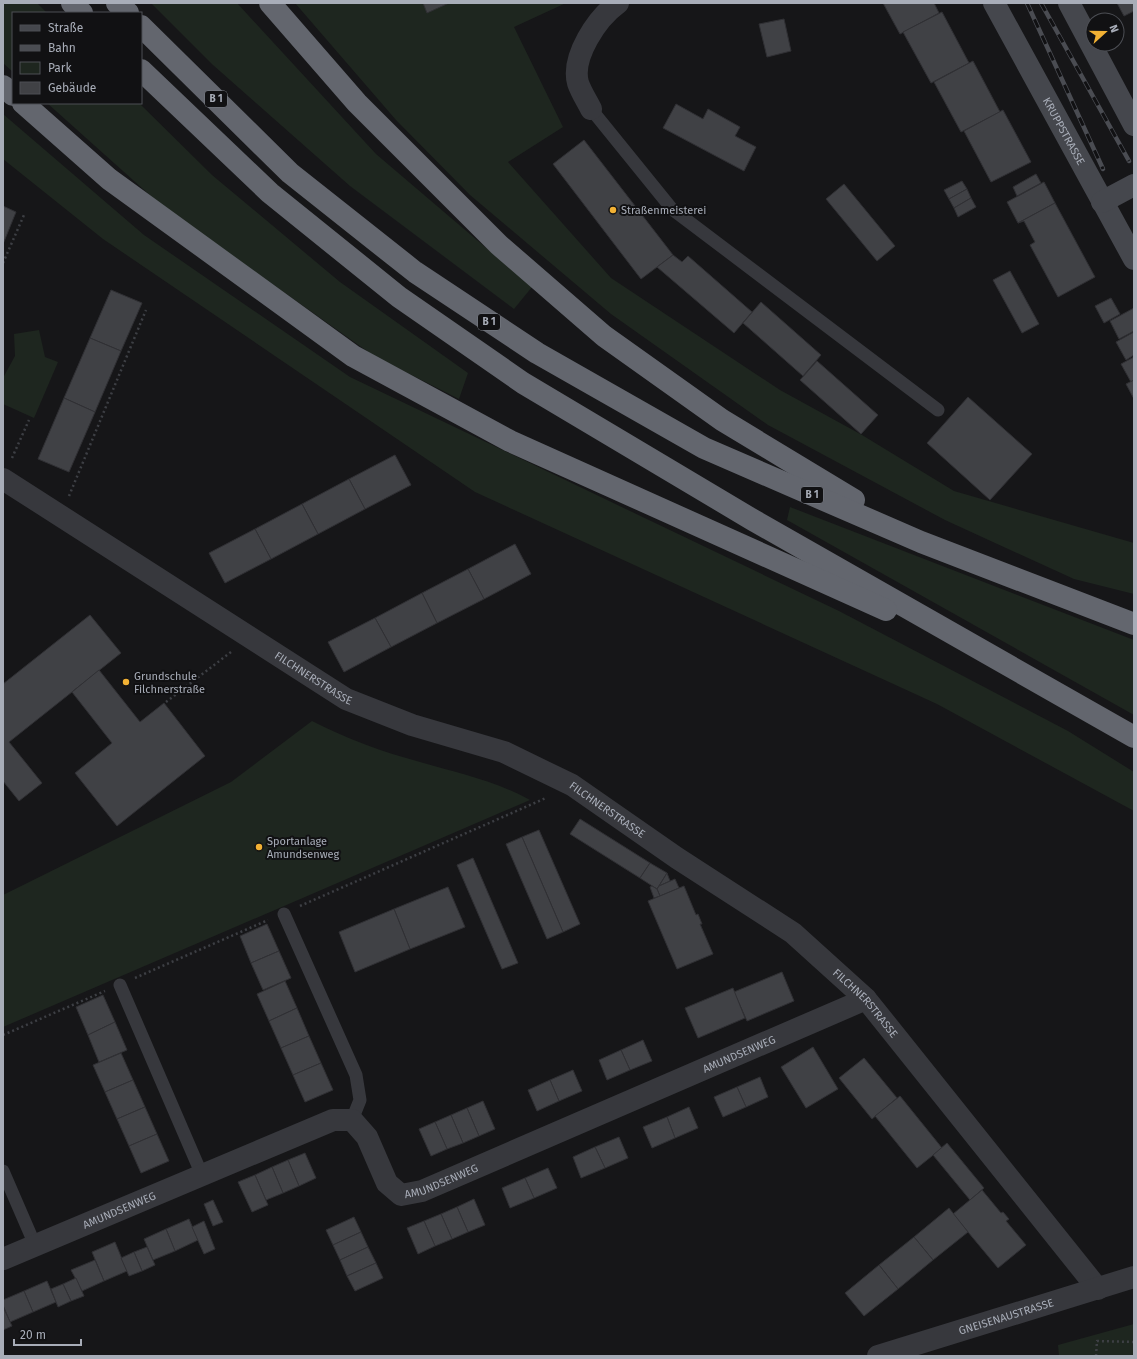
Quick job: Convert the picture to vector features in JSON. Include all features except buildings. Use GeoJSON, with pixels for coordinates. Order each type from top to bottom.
{"type":"FeatureCollection","features":[{"type":"Feature","properties":{"kind":"highway"},"geometry":{"type":"LineString","coordinates":[[72,3],[81,12]]}},
{"type":"Feature","properties":{"kind":"highway"},"geometry":{"type":"LineString","coordinates":[[117,3],[127,12]]}},
{"type":"Feature","properties":{"kind":"highway"},"geometry":{"type":"LineString","coordinates":[[270,3],[357,103],[499,245],[604,336],[722,420],[921,542]]}},
{"type":"Feature","properties":{"kind":"highway","name":"B 1"},"geometry":{"type":"LineString","coordinates":[[142,27],[290,173],[421,277],[537,353],[704,448],[921,542],[1134,624]]}},
{"type":"Feature","properties":{"kind":"highway"},"geometry":{"type":"LineString","coordinates":[[142,71],[270,193],[399,297],[516,379],[753,520],[1134,737]]}},
{"type":"Feature","properties":{"kind":"highway"},"geometry":{"type":"LineString","coordinates":[[3,86],[12,94]]}},
{"type":"Feature","properties":{"kind":"highway"},"geometry":{"type":"LineString","coordinates":[[24,104],[110,179],[353,356],[510,441],[1006,664]]}},
{"type":"Feature","properties":{"kind":"street"},"geometry":{"type":"LineString","coordinates":[[591,109],[578,83],[577,63],[583,47],[595,28],[618,3]]}},
{"type":"Feature","properties":{"kind":"street","name":"KRUPPSTRASSE"},"geometry":{"type":"LineString","coordinates":[[994,3],[1134,259]]}},
{"type":"Feature","properties":{"kind":"street"},"geometry":{"type":"LineString","coordinates":[[1069,3],[1134,125]]}},
{"type":"Feature","properties":{"kind":"street"},"geometry":{"type":"LineString","coordinates":[[1102,202],[1134,185]]}},
{"type":"Feature","properties":{"kind":"street","name":"FILCHNERSTRASSE"},"geometry":{"type":"LineString","coordinates":[[3,479],[346,700],[412,725],[504,752],[572,785],[677,858],[793,933],[866,998],[1098,1289]]}},
{"type":"Feature","properties":{"kind":"street","name":"AMUNDSENWEG"},"geometry":{"type":"LineString","coordinates":[[3,1259],[333,1120],[352,1120],[367,1137],[387,1183],[402,1195],[422,1191],[866,998]]}},
{"type":"Feature","properties":{"kind":"street","name":"GNEISENAUSTRASSE"},"geometry":{"type":"LineString","coordinates":[[878,1356],[1134,1277]]}},
{"type":"Feature","properties":{"kind":"lane"},"geometry":{"type":"LineString","coordinates":[[591,109],[672,209],[938,410]]}},
{"type":"Feature","properties":{"kind":"lane"},"geometry":{"type":"LineString","coordinates":[[284,914],[356,1075],[360,1100],[352,1120]]}},
{"type":"Feature","properties":{"kind":"lane"},"geometry":{"type":"LineString","coordinates":[[120,985],[202,1175]]}},
{"type":"Feature","properties":{"kind":"lane"},"geometry":{"type":"LineString","coordinates":[[3,1171],[35,1245]]}},
{"type":"Feature","properties":{"kind":"path"},"geometry":{"type":"LineString","coordinates":[[3,263],[24,215]]}},
{"type":"Feature","properties":{"kind":"path"},"geometry":{"type":"LineString","coordinates":[[61,516],[146,310]]}},
{"type":"Feature","properties":{"kind":"path"},"geometry":{"type":"LineString","coordinates":[[12,459],[29,420]]}},
{"type":"Feature","properties":{"kind":"path"},"geometry":{"type":"LineString","coordinates":[[166,702],[249,638]]}},
{"type":"Feature","properties":{"kind":"path"},"geometry":{"type":"LineString","coordinates":[[1096,1356],[1097,1341],[1134,1342]]}},
{"type":"Feature","properties":{"kind":"green space"},"geometry":{"type":"Polygon","coordinates":[[[3,3],[37,3],[46,12],[12,12],[12,71],[3,63],[3,3]]]}},
{"type":"Feature","properties":{"kind":"green space"},"geometry":{"type":"Polygon","coordinates":[[[151,3],[237,3],[376,154],[532,287],[514,309],[350,186],[213,65],[151,3]]]}},
{"type":"Feature","properties":{"kind":"green space"},"geometry":{"type":"Polygon","coordinates":[[[295,3],[566,3],[514,27],[563,127],[508,162],[611,278],[780,390],[862,435],[954,491],[1134,543],[1134,594],[1074,579],[945,520],[768,425],[611,314],[470,195],[396,120],[295,3]]]}},
{"type":"Feature","properties":{"kind":"green space"},"geometry":{"type":"Polygon","coordinates":[[[48,104],[140,104],[212,175],[340,282],[468,373],[459,399],[374,356],[162,206],[48,104]]]}},
{"type":"Feature","properties":{"kind":"green space"},"geometry":{"type":"Polygon","coordinates":[[[3,114],[144,235],[350,377],[839,611],[1068,731],[1134,772],[1134,811],[937,704],[475,492],[103,239],[3,159],[3,114]]]}},
{"type":"Feature","properties":{"kind":"green space"},"geometry":{"type":"Polygon","coordinates":[[[39,330],[45,357],[58,362],[34,418],[3,404],[3,378],[15,356],[14,334],[39,330]]]}},
{"type":"Feature","properties":{"kind":"green space"},"geometry":{"type":"Polygon","coordinates":[[[790,507],[1134,640],[1134,715],[787,520],[790,507]]]}},
{"type":"Feature","properties":{"kind":"green space","name":"Sportanlage Amundsenweg"},"geometry":{"type":"Polygon","coordinates":[[[312,721],[338,734],[365,744],[490,783],[517,793],[530,800],[3,1027],[3,895],[231,782],[312,721]]]}},
{"type":"Feature","properties":{"kind":"green space"},"geometry":{"type":"Polygon","coordinates":[[[1134,1324],[1134,1356],[1059,1356],[1058,1345],[1134,1324]]]}},
{"type":"Feature","properties":{"kind":"railway"},"geometry":{"type":"LineString","coordinates":[[1027,3],[1103,169]]}},
{"type":"Feature","properties":{"kind":"railway"},"geometry":{"type":"LineString","coordinates":[[1041,3],[1129,161]]}},
{"type":"Feature","properties":{"kind":"place","name":"Straßenmeisterei"},"geometry":{"type":"Point","coordinates":[613,210]}},
{"type":"Feature","properties":{"kind":"place","name":"Grundschule Filchnerstraße"},"geometry":{"type":"Point","coordinates":[126,682]}},
{"type":"Feature","properties":{"kind":"place","name":"Sportanlage Amundsenweg"},"geometry":{"type":"Point","coordinates":[259,847]}}]}
